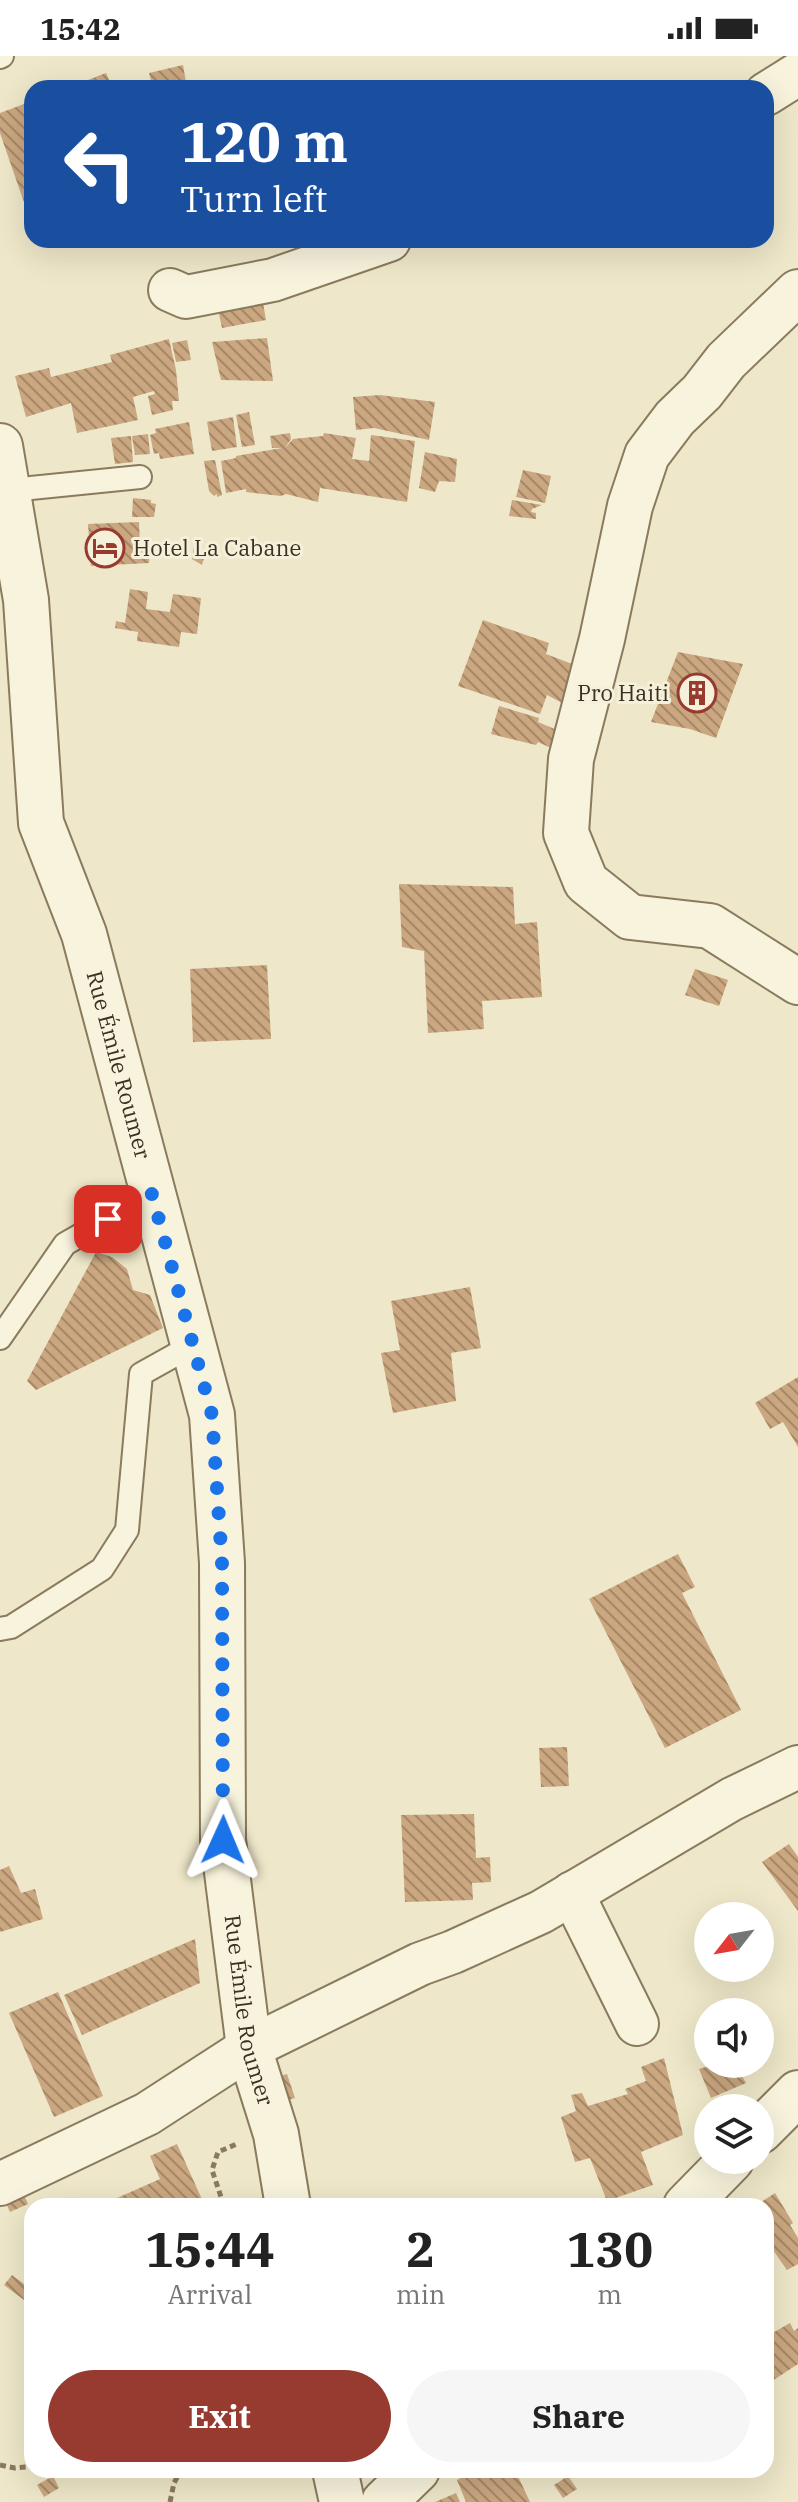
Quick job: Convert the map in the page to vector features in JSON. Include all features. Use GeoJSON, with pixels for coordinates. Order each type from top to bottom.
{"type":"FeatureCollection","features":[{"type":"Feature","properties":{"kind":"street"},"geometry":{"type":"LineString","coordinates":[[774,89],[798,74]]}},
{"type":"Feature","properties":{"kind":"street"},"geometry":{"type":"LineString","coordinates":[[170,290],[186,297],[273,280],[366,248]]}},
{"type":"Feature","properties":{"kind":"street"},"geometry":{"type":"LineString","coordinates":[[798,292],[726,361],[647,455],[630,506],[602,639],[571,759],[566,833],[586,882],[630,917],[710,926],[798,982]]}},
{"type":"Feature","properties":{"kind":"street","name":"Rue Émile Roumer"},"geometry":{"type":"LineString","coordinates":[[3,475],[26,600],[41,823],[84,934],[212,1415],[222,1563],[223,1840],[249,2048],[276,2134],[287,2198]]}},
{"type":"Feature","properties":{"kind":"street"},"geometry":{"type":"LineString","coordinates":[[0,2184],[147,2114],[249,2048],[420,1964],[541,1912],[732,1799],[798,1767]]}},
{"type":"Feature","properties":{"kind":"street"},"geometry":{"type":"LineString","coordinates":[[572,1893],[637,2024]]}},
{"type":"Feature","properties":{"kind":"street"},"geometry":{"type":"LineString","coordinates":[[774,2117],[798,2093]]}},
{"type":"Feature","properties":{"kind":"street"},"geometry":{"type":"LineString","coordinates":[[694,2198],[717,2174]]}},
{"type":"Feature","properties":{"kind":"street"},"geometry":{"type":"LineString","coordinates":[[337,2478],[342,2502]]}},
{"type":"Feature","properties":{"kind":"street"},"geometry":{"type":"LineString","coordinates":[[384,2502],[409,2478]]}},
{"type":"Feature","properties":{"kind":"lane"},"geometry":{"type":"LineString","coordinates":[[3,475],[102,482],[140,477]]}},
{"type":"Feature","properties":{"kind":"lane"},"geometry":{"type":"LineString","coordinates":[[0,1338],[65,1244],[152,1194]]}},
{"type":"Feature","properties":{"kind":"lane"},"geometry":{"type":"LineString","coordinates":[[0,1629],[11,1627],[102,1569],[127,1530],[141,1374],[193,1345]]}},
{"type":"Feature","properties":{"kind":"path"},"geometry":{"type":"LineString","coordinates":[[221,2198],[212,2170],[218,2152],[250,2137],[276,2134]]}},
{"type":"Feature","properties":{"kind":"path"},"geometry":{"type":"LineString","coordinates":[[0,2465],[24,2467]]}},
{"type":"Feature","properties":{"kind":"path"},"geometry":{"type":"LineString","coordinates":[[170,2502],[177,2478]]}},
{"type":"Feature","properties":{"kind":"building"},"geometry":{"type":"Polygon","coordinates":[[[183,65],[186,80],[151,80],[149,73],[183,65]]]}},
{"type":"Feature","properties":{"kind":"building"},"geometry":{"type":"Polygon","coordinates":[[[106,73],[109,80],[88,80],[106,73]]]}},
{"type":"Feature","properties":{"kind":"building"},"geometry":{"type":"Polygon","coordinates":[[[24,104],[24,202],[0,133],[0,113],[24,104]]]}},
{"type":"Feature","properties":{"kind":"building"},"geometry":{"type":"Polygon","coordinates":[[[262,297],[266,320],[222,328],[217,305],[262,297]]]}},
{"type":"Feature","properties":{"kind":"building"},"geometry":{"type":"Polygon","coordinates":[[[267,338],[273,381],[221,380],[212,342],[267,338]]]}},
{"type":"Feature","properties":{"kind":"building"},"geometry":{"type":"Polygon","coordinates":[[[169,339],[179,401],[172,401],[173,410],[152,415],[148,396],[155,394],[154,391],[133,397],[138,420],[77,433],[71,403],[26,417],[15,376],[49,368],[51,377],[112,362],[110,355],[169,339]]]}},
{"type":"Feature","properties":{"kind":"building"},"geometry":{"type":"Polygon","coordinates":[[[187,340],[191,360],[176,362],[172,343],[187,340]]]}},
{"type":"Feature","properties":{"kind":"building"},"geometry":{"type":"Polygon","coordinates":[[[380,395],[435,402],[429,440],[374,428],[356,430],[353,397],[380,395]]]}},
{"type":"Feature","properties":{"kind":"building"},"geometry":{"type":"Polygon","coordinates":[[[249,412],[255,445],[242,447],[236,415],[249,412]]]}},
{"type":"Feature","properties":{"kind":"building"},"geometry":{"type":"Polygon","coordinates":[[[233,417],[237,447],[212,451],[207,422],[233,417]]]}},
{"type":"Feature","properties":{"kind":"building"},"geometry":{"type":"Polygon","coordinates":[[[189,422],[194,454],[160,459],[159,453],[154,454],[150,435],[156,433],[155,429],[189,422]]]}},
{"type":"Feature","properties":{"kind":"building"},"geometry":{"type":"Polygon","coordinates":[[[290,433],[291,439],[285,448],[293,439],[323,436],[324,433],[356,438],[352,459],[369,461],[371,435],[415,441],[407,502],[320,488],[318,502],[286,494],[246,492],[246,489],[226,493],[221,461],[282,448],[272,448],[270,436],[290,433]]]}},
{"type":"Feature","properties":{"kind":"building"},"geometry":{"type":"Polygon","coordinates":[[[148,434],[150,454],[135,455],[132,436],[148,434]]]}},
{"type":"Feature","properties":{"kind":"building"},"geometry":{"type":"Polygon","coordinates":[[[131,436],[133,462],[115,464],[111,438],[131,436]]]}},
{"type":"Feature","properties":{"kind":"building"},"geometry":{"type":"Polygon","coordinates":[[[425,452],[457,459],[455,482],[439,481],[435,492],[419,488],[425,452]]]}},
{"type":"Feature","properties":{"kind":"building"},"geometry":{"type":"Polygon","coordinates":[[[215,460],[222,495],[217,497],[209,491],[204,461],[215,460]]]}},
{"type":"Feature","properties":{"kind":"building"},"geometry":{"type":"Polygon","coordinates":[[[523,470],[551,476],[545,503],[516,497],[523,470]]]}},
{"type":"Feature","properties":{"kind":"building"},"geometry":{"type":"Polygon","coordinates":[[[133,498],[151,500],[156,504],[154,517],[132,517],[133,498]]]}},
{"type":"Feature","properties":{"kind":"building"},"geometry":{"type":"Polygon","coordinates":[[[512,500],[542,505],[532,509],[536,519],[509,516],[512,500]]]}},
{"type":"Feature","properties":{"kind":"building"},"geometry":{"type":"Polygon","coordinates":[[[139,522],[140,546],[150,546],[149,563],[91,566],[88,524],[139,522]]]}},
{"type":"Feature","properties":{"kind":"building"},"geometry":{"type":"Polygon","coordinates":[[[194,547],[206,551],[202,565],[192,559],[194,547]]]}},
{"type":"Feature","properties":{"kind":"building"},"geometry":{"type":"Polygon","coordinates":[[[130,589],[148,592],[146,609],[170,612],[173,594],[201,598],[197,634],[181,632],[179,647],[137,641],[138,632],[115,628],[116,621],[125,623],[130,589]]]}},
{"type":"Feature","properties":{"kind":"building"},"geometry":{"type":"Polygon","coordinates":[[[483,620],[549,643],[546,654],[580,667],[566,705],[547,695],[540,714],[458,686],[483,620]]]}},
{"type":"Feature","properties":{"kind":"building","name":"Pro Haiti"},"geometry":{"type":"Polygon","coordinates":[[[678,652],[743,664],[716,738],[690,729],[651,722],[678,652]]]}},
{"type":"Feature","properties":{"kind":"building"},"geometry":{"type":"Polygon","coordinates":[[[499,706],[539,718],[538,722],[557,730],[551,748],[538,742],[536,745],[491,734],[499,706]]]}},
{"type":"Feature","properties":{"kind":"building"},"geometry":{"type":"Polygon","coordinates":[[[399,884],[513,887],[515,924],[537,922],[542,997],[482,1001],[484,1029],[428,1033],[424,951],[402,947],[399,884]]]}},
{"type":"Feature","properties":{"kind":"building"},"geometry":{"type":"Polygon","coordinates":[[[267,965],[271,1039],[193,1042],[190,969],[267,965]]]}},
{"type":"Feature","properties":{"kind":"building"},"geometry":{"type":"Polygon","coordinates":[[[695,969],[728,980],[719,1006],[685,995],[695,969]]]}},
{"type":"Feature","properties":{"kind":"building"},"geometry":{"type":"Polygon","coordinates":[[[96,1252],[112,1257],[127,1269],[133,1290],[150,1295],[163,1328],[36,1390],[27,1381],[96,1252]]]}},
{"type":"Feature","properties":{"kind":"building"},"geometry":{"type":"Polygon","coordinates":[[[470,1287],[481,1348],[451,1353],[456,1401],[393,1413],[381,1353],[400,1350],[391,1301],[470,1287]]]}},
{"type":"Feature","properties":{"kind":"building"},"geometry":{"type":"Polygon","coordinates":[[[798,1377],[798,1447],[783,1422],[770,1429],[755,1403],[798,1377]]]}},
{"type":"Feature","properties":{"kind":"building"},"geometry":{"type":"Polygon","coordinates":[[[678,1554],[695,1587],[682,1593],[741,1710],[665,1748],[589,1599],[678,1554]]]}},
{"type":"Feature","properties":{"kind":"building"},"geometry":{"type":"Polygon","coordinates":[[[567,1747],[569,1786],[541,1787],[539,1748],[567,1747]]]}},
{"type":"Feature","properties":{"kind":"building"},"geometry":{"type":"Polygon","coordinates":[[[474,1814],[476,1858],[490,1857],[491,1882],[472,1883],[473,1900],[405,1902],[401,1815],[474,1814]]]}},
{"type":"Feature","properties":{"kind":"building"},"geometry":{"type":"Polygon","coordinates":[[[789,1844],[798,1857],[798,1911],[762,1862],[789,1844]]]}},
{"type":"Feature","properties":{"kind":"building"},"geometry":{"type":"Polygon","coordinates":[[[9,1866],[21,1893],[35,1889],[43,1919],[0,1932],[0,1870],[9,1866]]]}},
{"type":"Feature","properties":{"kind":"building"},"geometry":{"type":"Polygon","coordinates":[[[195,1939],[200,1983],[82,2035],[64,1995],[195,1939]]]}},
{"type":"Feature","properties":{"kind":"building"},"geometry":{"type":"Polygon","coordinates":[[[58,1992],[103,2096],[54,2117],[9,2013],[58,1992]]]}},
{"type":"Feature","properties":{"kind":"building"},"geometry":{"type":"Polygon","coordinates":[[[664,2058],[683,2135],[641,2152],[653,2185],[616,2198],[606,2198],[590,2158],[575,2162],[561,2117],[576,2111],[571,2095],[582,2093],[588,2106],[628,2094],[625,2089],[646,2081],[641,2067],[664,2058]]]}},
{"type":"Feature","properties":{"kind":"building"},"geometry":{"type":"Polygon","coordinates":[[[287,2074],[295,2098],[277,2103],[270,2079],[287,2074]]]}},
{"type":"Feature","properties":{"kind":"building"},"geometry":{"type":"Polygon","coordinates":[[[703,2078],[743,2078],[746,2083],[720,2094],[709,2094],[703,2078]]]}},
{"type":"Feature","properties":{"kind":"building"},"geometry":{"type":"Polygon","coordinates":[[[177,2144],[201,2198],[117,2198],[160,2179],[150,2156],[177,2144]]]}},
{"type":"Feature","properties":{"kind":"building"},"geometry":{"type":"Polygon","coordinates":[[[21,2188],[25,2198],[24,2206],[10,2212],[3,2197],[21,2188]]]}},
{"type":"Feature","properties":{"kind":"building"},"geometry":{"type":"Polygon","coordinates":[[[775,2193],[798,2238],[798,2264],[787,2270],[774,2251],[774,2198],[767,2198],[775,2193]]]}},
{"type":"Feature","properties":{"kind":"building"},"geometry":{"type":"Polygon","coordinates":[[[12,2275],[24,2284],[24,2300],[4,2285],[12,2275]]]}},
{"type":"Feature","properties":{"kind":"building"},"geometry":{"type":"Polygon","coordinates":[[[790,2323],[794,2331],[798,2328],[798,2364],[774,2380],[774,2332],[790,2323]]]}},
{"type":"Feature","properties":{"kind":"building"},"geometry":{"type":"Polygon","coordinates":[[[54,2478],[59,2488],[44,2497],[37,2485],[54,2478]]]}},
{"type":"Feature","properties":{"kind":"building"},"geometry":{"type":"Polygon","coordinates":[[[519,2478],[530,2502],[466,2502],[457,2480],[519,2478]]]}},
{"type":"Feature","properties":{"kind":"building"},"geometry":{"type":"Polygon","coordinates":[[[569,2478],[577,2489],[563,2498],[554,2485],[569,2478]]]}},
{"type":"Feature","properties":{"kind":"building"},"geometry":{"type":"Polygon","coordinates":[[[456,2493],[460,2502],[435,2502],[456,2493]]]}},
{"type":"Feature","properties":{"kind":"place","name":"Hotel La Cabane"},"geometry":{"type":"Point","coordinates":[105,548]}},
{"type":"Feature","properties":{"kind":"place","name":"Pro Haiti"},"geometry":{"type":"Point","coordinates":[697,693]}},
{"type":"Feature","properties":{"kind":"route"},"geometry":{"type":"LineString","coordinates":[[108,1219],[152,1194],[212,1415],[222,1563],[223,1840]]}}]}
